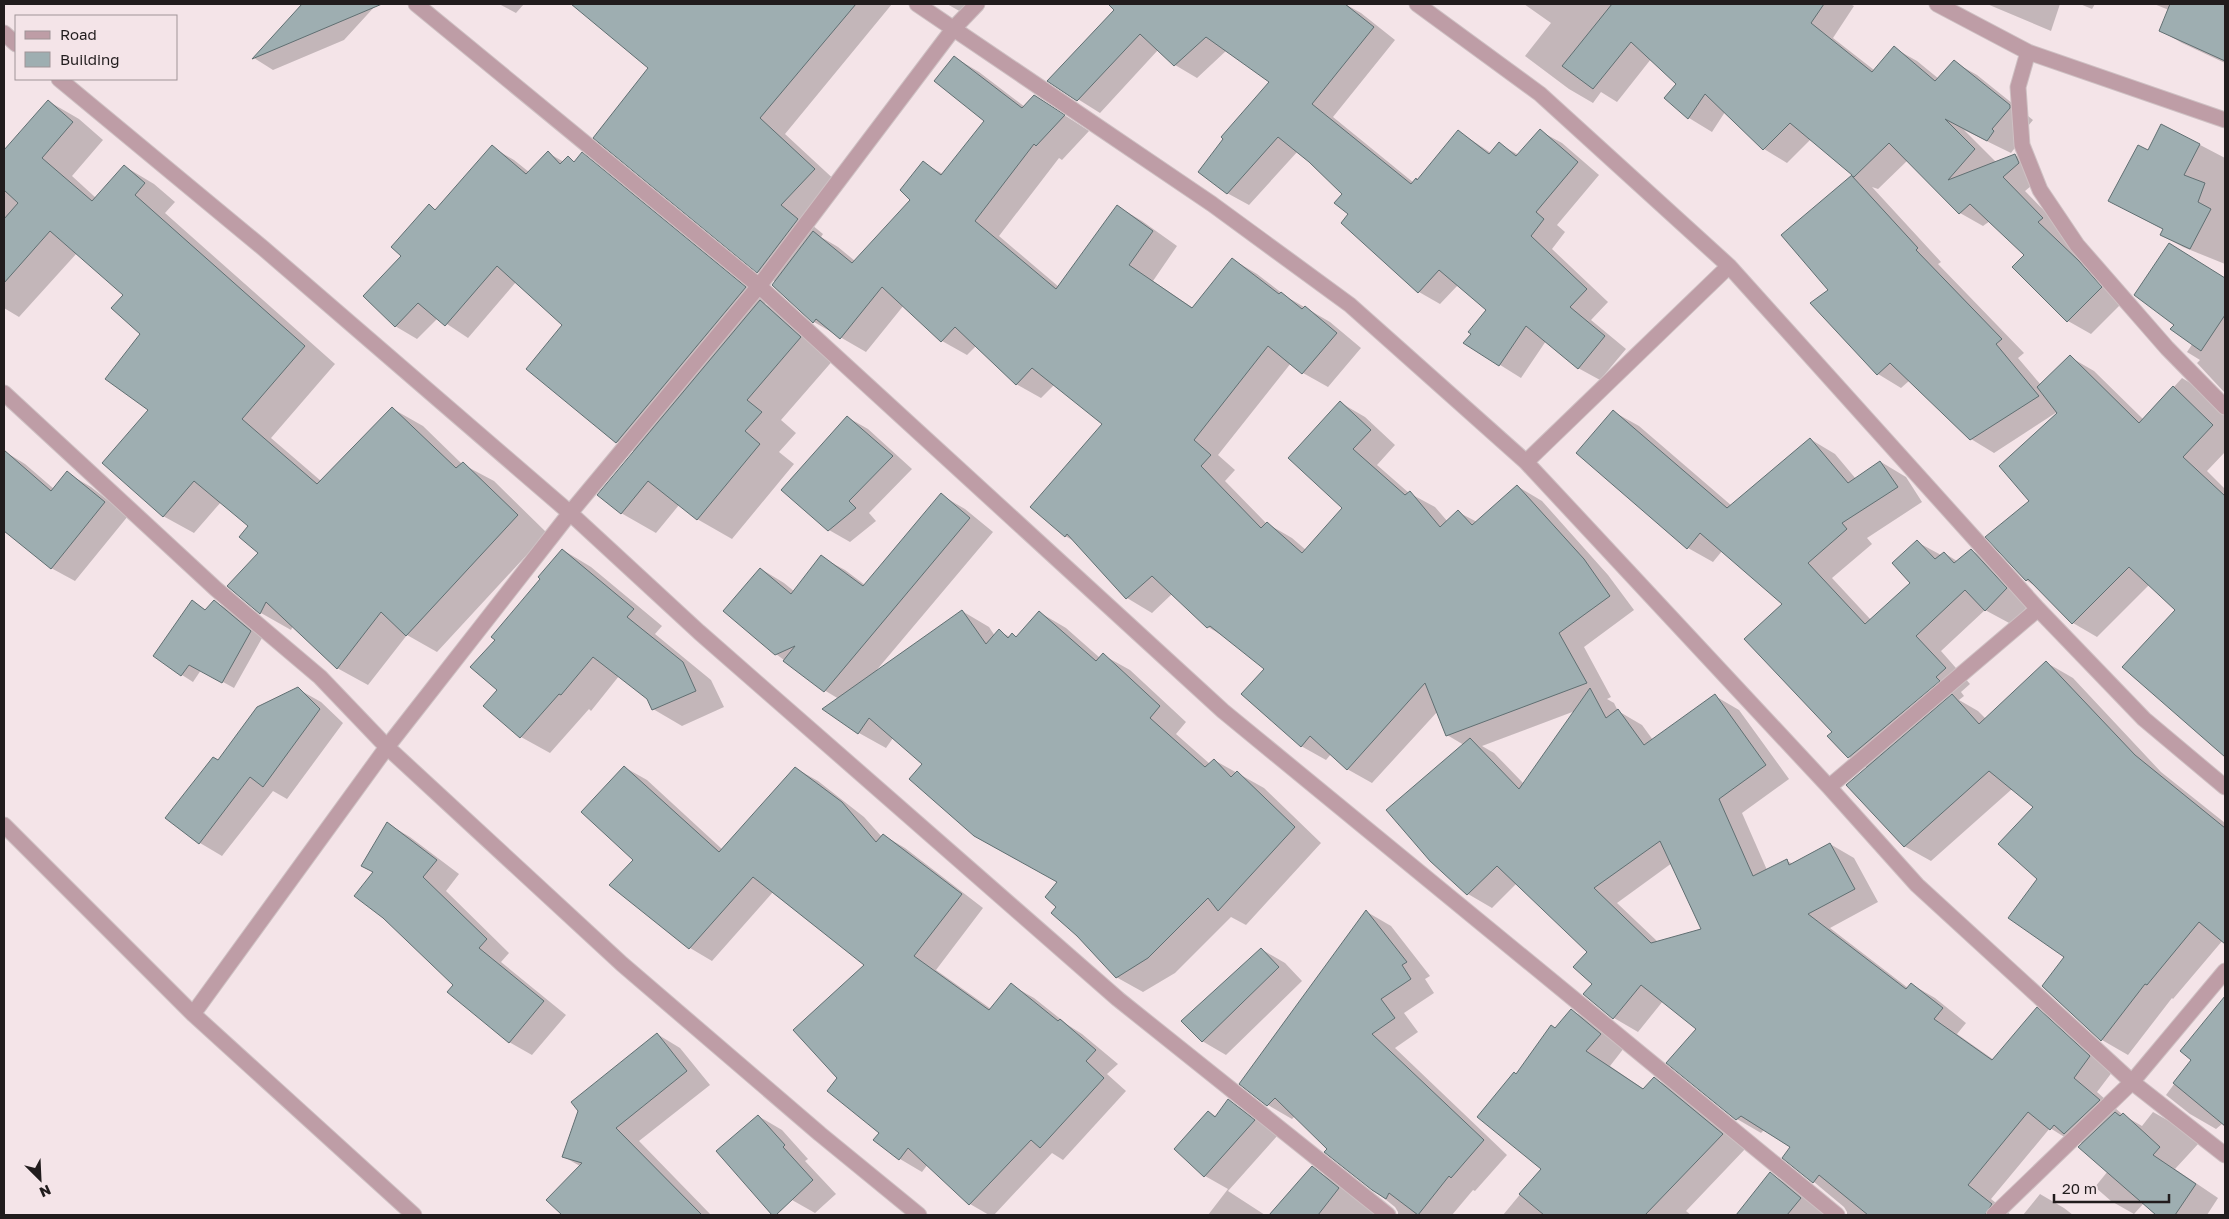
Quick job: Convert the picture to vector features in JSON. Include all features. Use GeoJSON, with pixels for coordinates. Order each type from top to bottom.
{"type":"FeatureCollection","features":[{"type":"Feature","properties":{"kind":"street"},"geometry":{"type":"LineString","coordinates":[[416,4],[759,286],[1223,711],[1837,1215]]}},
{"type":"Feature","properties":{"kind":"street"},"geometry":{"type":"LineString","coordinates":[[917,4],[1212,204],[1350,305],[1526,462],[1828,786],[1917,885],[2132,1082],[2225,1155]]}},
{"type":"Feature","properties":{"kind":"street"},"geometry":{"type":"LineString","coordinates":[[193,1014],[387,747],[570,512],[759,286],[954,28],[977,4]]}},
{"type":"Feature","properties":{"kind":"street"},"geometry":{"type":"LineString","coordinates":[[1417,4],[1540,94],[1729,266],[2038,609],[2144,718],[2225,787]]}},
{"type":"Feature","properties":{"kind":"street"},"geometry":{"type":"LineString","coordinates":[[1937,4],[2028,52],[2225,120]]}},
{"type":"Feature","properties":{"kind":"street"},"geometry":{"type":"LineString","coordinates":[[4,33],[15,43]]}},
{"type":"Feature","properties":{"kind":"street"},"geometry":{"type":"LineString","coordinates":[[2028,52],[2018,87],[2022,145],[2040,190],[2077,245],[2167,348],[2225,408]]}},
{"type":"Feature","properties":{"kind":"street"},"geometry":{"type":"LineString","coordinates":[[60,80],[264,248],[570,512],[699,632],[1118,999],[1388,1215]]}},
{"type":"Feature","properties":{"kind":"street"},"geometry":{"type":"LineString","coordinates":[[1526,462],[1729,266]]}},
{"type":"Feature","properties":{"kind":"street"},"geometry":{"type":"LineString","coordinates":[[4,393],[216,589],[320,677],[387,747],[622,964],[820,1134],[919,1215]]}},
{"type":"Feature","properties":{"kind":"street"},"geometry":{"type":"LineString","coordinates":[[1828,786],[2038,609]]}},
{"type":"Feature","properties":{"kind":"street"},"geometry":{"type":"LineString","coordinates":[[4,825],[193,1014],[414,1215]]}},
{"type":"Feature","properties":{"kind":"street"},"geometry":{"type":"LineString","coordinates":[[1994,1215],[2132,1082],[2225,971]]}},
{"type":"Feature","properties":{"kind":"building"},"geometry":{"type":"Polygon","coordinates":[[[302,4],[382,4],[252,59],[302,4]]]}},
{"type":"Feature","properties":{"kind":"building"},"geometry":{"type":"Polygon","coordinates":[[[571,4],[856,4],[760,118],[815,169],[781,205],[798,219],[757,273],[593,138],[648,68],[571,4]]]}},
{"type":"Feature","properties":{"kind":"building"},"geometry":{"type":"Polygon","coordinates":[[[1108,4],[1345,4],[1374,27],[1312,104],[1411,184],[1416,178],[1417,180],[1458,130],[1489,154],[1499,142],[1516,156],[1540,129],[1578,162],[1536,212],[1544,219],[1531,236],[1587,289],[1570,307],[1605,336],[1578,369],[1526,326],[1499,366],[1463,343],[1471,334],[1468,332],[1486,310],[1439,270],[1418,293],[1341,223],[1348,214],[1334,203],[1342,194],[1309,162],[1278,137],[1227,194],[1198,172],[1223,139],[1221,137],[1269,82],[1206,37],[1174,66],[1140,34],[1077,101],[1047,81],[1114,10],[1108,4]]]}},
{"type":"Feature","properties":{"kind":"building"},"geometry":{"type":"Polygon","coordinates":[[[1612,4],[1824,4],[1811,23],[1872,72],[1894,46],[1935,81],[1954,60],[2010,105],[2010,108],[1992,129],[1994,131],[1987,141],[1945,119],[1975,149],[1948,180],[2015,154],[2019,163],[2003,177],[2043,218],[2038,222],[2079,261],[2102,287],[2067,322],[2012,267],[2024,255],[1970,204],[1959,214],[1889,143],[1854,177],[1852,176],[1918,248],[1916,250],[2002,339],[1996,344],[2039,396],[1970,440],[1890,363],[1877,375],[1810,303],[1828,290],[1781,235],[1852,175],[1790,123],[1763,150],[1705,94],[1688,119],[1664,98],[1676,84],[1631,42],[1593,89],[1562,66],[1612,4]]]}},
{"type":"Feature","properties":{"kind":"building"},"geometry":{"type":"Polygon","coordinates":[[[2170,4],[2225,4],[2225,61],[2159,31],[2170,4]]]}},
{"type":"Feature","properties":{"kind":"building"},"geometry":{"type":"Polygon","coordinates":[[[954,56],[1022,108],[1034,95],[1065,115],[1036,146],[1034,144],[975,221],[1056,289],[1117,205],[1153,231],[1129,265],[1192,308],[1232,258],[1279,294],[1281,292],[1302,309],[1305,306],[1337,333],[1302,374],[1268,346],[1194,440],[1211,455],[1201,466],[1261,528],[1267,522],[1302,553],[1342,508],[1288,458],[1340,401],[1371,430],[1353,449],[1405,495],[1410,491],[1440,527],[1458,510],[1472,525],[1517,485],[1584,559],[1610,596],[1559,633],[1587,683],[1446,736],[1425,683],[1347,770],[1310,736],[1301,747],[1241,694],[1264,669],[1210,626],[1207,628],[1152,576],[1126,599],[1067,534],[1065,537],[1030,507],[1102,424],[1032,368],[1016,385],[955,327],[941,342],[882,287],[840,339],[816,319],[813,323],[772,285],[813,231],[852,263],[910,200],[900,190],[923,161],[941,175],[984,121],[934,81],[954,56]]]}},
{"type":"Feature","properties":{"kind":"building"},"geometry":{"type":"Polygon","coordinates":[[[48,100],[73,122],[42,158],[92,201],[124,165],[145,183],[135,195],[305,346],[242,419],[317,484],[392,407],[456,468],[463,462],[518,515],[406,636],[381,612],[337,669],[266,602],[260,614],[227,586],[258,553],[239,537],[248,526],[194,481],[163,517],[102,463],[148,410],[105,379],[140,334],[111,308],[123,295],[50,231],[4,283],[4,219],[18,203],[4,190],[4,150],[48,100]]]}},
{"type":"Feature","properties":{"kind":"building"},"geometry":{"type":"Polygon","coordinates":[[[2161,124],[2200,144],[2184,175],[2205,183],[2198,202],[2211,209],[2190,249],[2160,235],[2163,229],[2108,201],[2138,145],[2148,150],[2161,124]]]}},
{"type":"Feature","properties":{"kind":"building"},"geometry":{"type":"Polygon","coordinates":[[[492,145],[526,174],[548,151],[560,164],[568,156],[574,162],[582,152],[746,287],[616,443],[526,369],[562,325],[497,266],[445,326],[418,303],[395,327],[363,296],[401,256],[391,247],[429,204],[435,210],[492,145]]]}},
{"type":"Feature","properties":{"kind":"building"},"geometry":{"type":"Polygon","coordinates":[[[2169,243],[2225,278],[2225,315],[2201,351],[2170,329],[2174,325],[2134,295],[2169,243]]]}},
{"type":"Feature","properties":{"kind":"building"},"geometry":{"type":"Polygon","coordinates":[[[760,300],[801,337],[747,400],[762,412],[745,431],[760,444],[697,520],[648,481],[621,514],[597,495],[760,300]]]}},
{"type":"Feature","properties":{"kind":"building"},"geometry":{"type":"Polygon","coordinates":[[[2070,355],[2139,423],[2173,386],[2213,425],[2183,457],[2225,496],[2225,757],[2122,667],[2175,610],[2129,567],[2072,624],[2028,579],[2026,581],[1985,537],[2029,501],[1999,466],[2057,413],[2037,387],[2070,355]]]}},
{"type":"Feature","properties":{"kind":"building"},"geometry":{"type":"Polygon","coordinates":[[[1613,410],[1727,508],[1810,438],[1848,483],[1880,461],[1898,487],[1842,523],[1847,529],[1808,563],[1865,624],[1910,583],[1892,563],[1917,540],[1935,559],[1944,552],[1954,563],[1971,549],[2007,588],[1985,611],[1965,590],[1916,636],[1946,668],[1936,677],[1940,681],[1848,758],[1827,736],[1832,732],[1744,639],[1782,604],[1700,533],[1687,549],[1576,453],[1613,410]]]}},
{"type":"Feature","properties":{"kind":"building"},"geometry":{"type":"Polygon","coordinates":[[[847,416],[893,456],[849,501],[856,508],[828,531],[781,490],[847,416]]]}},
{"type":"Feature","properties":{"kind":"building"},"geometry":{"type":"Polygon","coordinates":[[[4,450],[51,491],[67,471],[105,502],[51,569],[4,531],[4,450]]]}},
{"type":"Feature","properties":{"kind":"building"},"geometry":{"type":"Polygon","coordinates":[[[941,493],[970,518],[824,692],[783,661],[795,646],[775,655],[723,611],[760,568],[791,594],[821,555],[863,586],[941,493]]]}},
{"type":"Feature","properties":{"kind":"building"},"geometry":{"type":"Polygon","coordinates":[[[562,549],[634,609],[627,617],[683,662],[696,691],[652,710],[647,699],[593,657],[561,695],[559,694],[520,738],[483,706],[497,690],[470,667],[495,640],[491,637],[540,579],[538,577],[562,549]]]}},
{"type":"Feature","properties":{"kind":"building"},"geometry":{"type":"Polygon","coordinates":[[[192,600],[205,610],[214,600],[251,631],[222,683],[189,665],[181,676],[153,656],[192,600]]]}},
{"type":"Feature","properties":{"kind":"building"},"geometry":{"type":"Polygon","coordinates":[[[962,610],[986,644],[999,629],[1008,638],[1012,633],[1016,637],[1039,611],[1096,661],[1103,653],[1160,706],[1150,718],[1205,767],[1214,759],[1231,777],[1237,771],[1295,827],[1218,911],[1208,898],[1148,958],[1116,978],[1077,936],[1051,913],[1056,907],[1045,897],[1057,882],[974,836],[909,779],[922,764],[869,718],[858,734],[822,709],[962,610]]]}},
{"type":"Feature","properties":{"kind":"building"},"geometry":{"type":"Polygon","coordinates":[[[2046,661],[2135,755],[2225,828],[2225,944],[2199,922],[2147,985],[2145,984],[2101,1041],[2042,986],[2064,957],[2008,918],[2037,879],[1998,844],[2033,807],[1989,771],[1904,847],[1846,785],[1952,694],[1979,724],[2046,661]]]}},
{"type":"Feature","properties":{"kind":"building"},"geometry":{"type":"Polygon","coordinates":[[[298,687],[320,709],[263,787],[250,777],[199,844],[165,818],[213,757],[218,760],[257,707],[298,687]]]}},
{"type":"Feature","properties":{"kind":"building"},"geometry":{"type":"Polygon","coordinates":[[[1590,688],[1606,718],[1618,709],[1644,745],[1715,694],[1766,765],[1719,799],[1753,876],[1787,859],[1789,865],[1830,843],[1855,889],[1808,914],[1906,989],[1911,983],[1943,1008],[1934,1019],[1992,1060],[2037,1007],[2090,1056],[2074,1078],[2100,1100],[2064,1134],[2054,1125],[2050,1130],[2028,1112],[1968,1185],[1992,1204],[1985,1215],[1868,1215],[1819,1175],[1813,1183],[1782,1158],[1790,1147],[1741,1116],[1736,1120],[1666,1063],[1696,1029],[1641,985],[1613,1019],[1583,994],[1592,984],[1573,967],[1587,952],[1497,866],[1467,895],[1430,861],[1386,810],[1470,738],[1519,789],[1590,688]],[[1660,841],[1594,888],[1651,943],[1701,929],[1660,841]]]}},
{"type":"Feature","properties":{"kind":"building"},"geometry":{"type":"Polygon","coordinates":[[[624,766],[719,852],[795,767],[842,802],[876,842],[883,834],[962,894],[914,956],[989,1010],[1011,983],[1058,1021],[1060,1019],[1096,1050],[1086,1061],[1104,1078],[1040,1148],[1031,1140],[969,1205],[908,1148],[899,1160],[873,1140],[879,1133],[827,1091],[837,1078],[793,1030],[864,965],[753,877],[689,949],[609,885],[633,860],[581,812],[624,766]]]}},
{"type":"Feature","properties":{"kind":"building"},"geometry":{"type":"Polygon","coordinates":[[[387,822],[437,860],[423,877],[487,939],[479,948],[544,1001],[509,1043],[447,992],[453,985],[383,918],[354,896],[373,872],[361,866],[387,822]]]}},
{"type":"Feature","properties":{"kind":"building"},"geometry":{"type":"Polygon","coordinates":[[[1366,910],[1407,962],[1402,965],[1411,979],[1381,999],[1395,1018],[1372,1034],[1484,1140],[1451,1178],[1449,1176],[1418,1215],[1389,1193],[1386,1199],[1372,1190],[1324,1152],[1327,1149],[1275,1098],[1267,1106],[1239,1084],[1366,910]]]}},
{"type":"Feature","properties":{"kind":"building"},"geometry":{"type":"Polygon","coordinates":[[[1261,948],[1279,967],[1202,1042],[1181,1021],[1261,948]]]}},
{"type":"Feature","properties":{"kind":"building"},"geometry":{"type":"Polygon","coordinates":[[[2225,996],[2225,1126],[2173,1083],[2191,1060],[2180,1051],[2225,996]]]}},
{"type":"Feature","properties":{"kind":"building"},"geometry":{"type":"Polygon","coordinates":[[[1571,1009],[1601,1034],[1586,1051],[1643,1089],[1654,1077],[1723,1134],[1645,1215],[1544,1215],[1519,1194],[1541,1169],[1477,1117],[1514,1072],[1516,1074],[1551,1025],[1555,1028],[1571,1009]]]}},
{"type":"Feature","properties":{"kind":"building"},"geometry":{"type":"Polygon","coordinates":[[[657,1033],[687,1071],[616,1128],[702,1215],[562,1215],[546,1200],[582,1163],[562,1157],[578,1111],[571,1102],[657,1033]]]}},
{"type":"Feature","properties":{"kind":"building"},"geometry":{"type":"Polygon","coordinates":[[[1228,1099],[1255,1120],[1204,1177],[1174,1149],[1208,1111],[1215,1117],[1228,1099]]]}},
{"type":"Feature","properties":{"kind":"building"},"geometry":{"type":"Polygon","coordinates":[[[2115,1112],[2120,1116],[2123,1113],[2160,1147],[2153,1155],[2196,1184],[2175,1215],[2156,1215],[2078,1147],[2115,1112]]]}},
{"type":"Feature","properties":{"kind":"building"},"geometry":{"type":"Polygon","coordinates":[[[758,1115],[785,1145],[783,1147],[813,1180],[776,1215],[772,1215],[716,1151],[758,1115]]]}},
{"type":"Feature","properties":{"kind":"building"},"geometry":{"type":"Polygon","coordinates":[[[1312,1166],[1339,1188],[1318,1215],[1269,1215],[1312,1166]]]}},
{"type":"Feature","properties":{"kind":"building"},"geometry":{"type":"Polygon","coordinates":[[[1770,1172],[1801,1198],[1787,1215],[1736,1215],[1770,1172]]]}}]}
